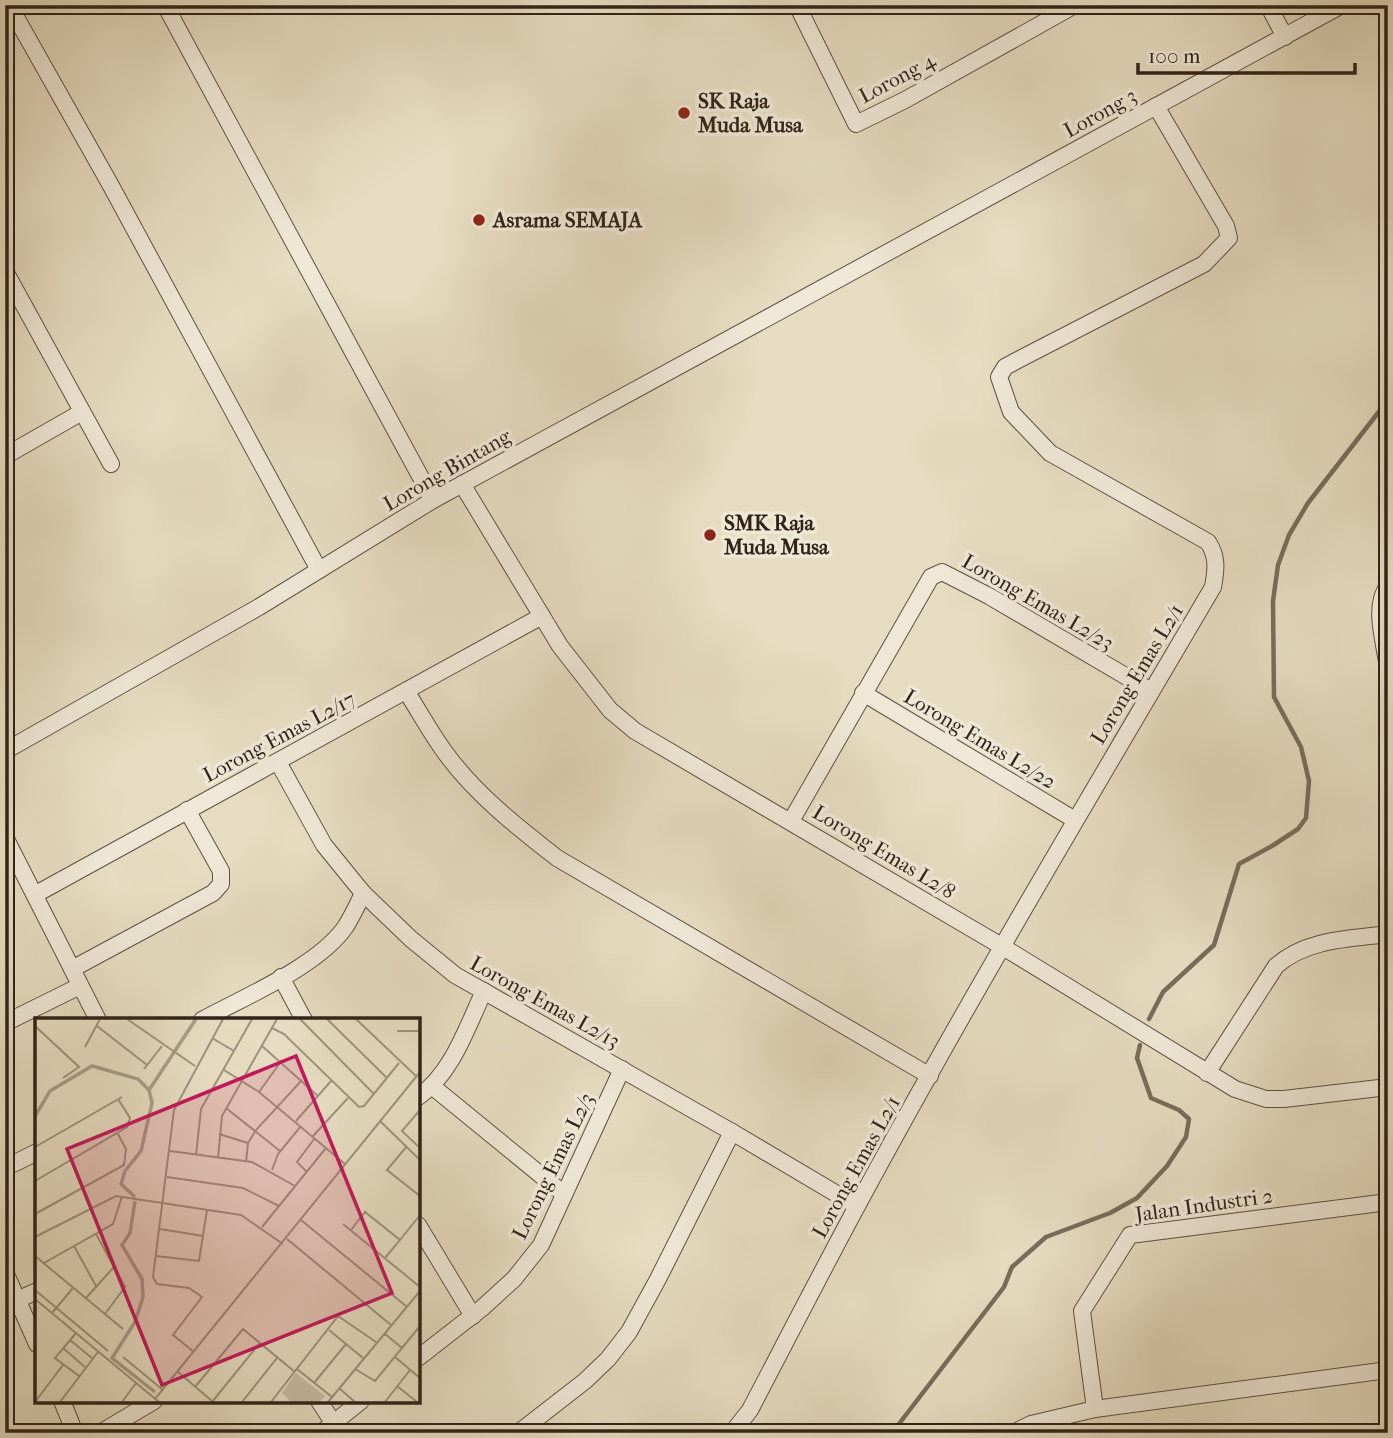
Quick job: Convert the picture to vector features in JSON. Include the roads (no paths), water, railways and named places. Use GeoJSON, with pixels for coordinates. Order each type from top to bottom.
{"type":"FeatureCollection","features":[{"type":"Feature","properties":{"kind":"street"},"geometry":{"type":"LineString","coordinates":[[9,5],[116,195],[319,570]]}},
{"type":"Feature","properties":{"kind":"street"},"geometry":{"type":"LineString","coordinates":[[166,5],[433,500]]}},
{"type":"Feature","properties":{"kind":"street","name":"Lorong 4"},"geometry":{"type":"LineString","coordinates":[[805,8],[856,124],[905,100],[1075,5]]}},
{"type":"Feature","properties":{"kind":"street"},"geometry":{"type":"LineString","coordinates":[[1268,5],[1285,37]]}},
{"type":"Feature","properties":{"kind":"street","name":"Lorong 3"},"geometry":{"type":"LineString","coordinates":[[915,238],[1342,5]]}},
{"type":"Feature","properties":{"kind":"street","name":"Lorong Emas L2/1"},"geometry":{"type":"LineString","coordinates":[[732,1433],[750,1410],[857,1206],[1075,820],[1213,587],[1215,553],[1208,542],[1050,453],[1011,412],[999,377],[1005,367],[1204,264],[1229,238],[1226,226],[1156,106]]}},
{"type":"Feature","properties":{"kind":"street","name":"Lorong Bintang"},"geometry":{"type":"LineString","coordinates":[[5,751],[259,607],[433,500],[915,238]]}},
{"type":"Feature","properties":{"kind":"street"},"geometry":{"type":"LineString","coordinates":[[5,271],[111,464]]}},
{"type":"Feature","properties":{"kind":"street"},"geometry":{"type":"LineString","coordinates":[[5,456],[82,412]]}},
{"type":"Feature","properties":{"kind":"street","name":"Lorong Emas L2/8"},"geometry":{"type":"LineString","coordinates":[[462,484],[584,680],[622,721],[658,745],[1003,947],[1235,1089],[1266,1099],[1284,1099],[1388,1087]]}},
{"type":"Feature","properties":{"kind":"street","name":"Lorong Emas L2/23"},"geometry":{"type":"LineString","coordinates":[[863,693],[931,577],[942,572],[989,596],[1151,691]]}},
{"type":"Feature","properties":{"kind":"street"},"geometry":{"type":"LineString","coordinates":[[1388,586],[1382,592],[1380,612],[1388,668]]}},
{"type":"Feature","properties":{"kind":"street","name":"Lorong Emas L2/17"},"geometry":{"type":"LineString","coordinates":[[36,894],[542,616]]}},
{"type":"Feature","properties":{"kind":"street"},"geometry":{"type":"LineString","coordinates":[[406,691],[444,751],[478,791],[557,858],[930,1076]]}},
{"type":"Feature","properties":{"kind":"street"},"geometry":{"type":"LineString","coordinates":[[791,821],[863,693]]}},
{"type":"Feature","properties":{"kind":"street","name":"Lorong Emas L2/22"},"geometry":{"type":"LineString","coordinates":[[863,693],[1075,820]]}},
{"type":"Feature","properties":{"kind":"street","name":"Lorong Emas L2/13"},"geometry":{"type":"LineString","coordinates":[[278,762],[324,845],[363,893],[411,939],[455,975],[857,1206]]}},
{"type":"Feature","properties":{"kind":"street"},"geometry":{"type":"LineString","coordinates":[[72,970],[213,893],[221,884],[220,871],[187,810]]}},
{"type":"Feature","properties":{"kind":"street"},"geometry":{"type":"LineString","coordinates":[[5,837],[97,1018]]}},
{"type":"Feature","properties":{"kind":"street"},"geometry":{"type":"LineString","coordinates":[[206,1018],[324,950],[345,928],[363,893]]}},
{"type":"Feature","properties":{"kind":"street"},"geometry":{"type":"LineString","coordinates":[[1207,1073],[1276,966],[1290,953],[1309,945],[1388,934]]}},
{"type":"Feature","properties":{"kind":"street"},"geometry":{"type":"LineString","coordinates":[[281,977],[303,1018]]}},
{"type":"Feature","properties":{"kind":"street"},"geometry":{"type":"LineString","coordinates":[[5,1023],[80,986]]}},
{"type":"Feature","properties":{"kind":"street"},"geometry":{"type":"LineString","coordinates":[[420,1096],[433,1087],[452,1057],[484,991]]}},
{"type":"Feature","properties":{"kind":"street","name":"Lorong Emas L2/3"},"geometry":{"type":"LineString","coordinates":[[420,1356],[473,1316],[514,1279],[541,1245],[622,1069]]}},
{"type":"Feature","properties":{"kind":"street"},"geometry":{"type":"LineString","coordinates":[[433,1087],[564,1194]]}},
{"type":"Feature","properties":{"kind":"street"},"geometry":{"type":"LineString","coordinates":[[518,1433],[585,1381],[608,1359],[629,1332],[732,1132]]}},
{"type":"Feature","properties":{"kind":"street"},"geometry":{"type":"LineString","coordinates":[[5,1168],[35,1153]]}},
{"type":"Feature","properties":{"kind":"street","name":"Jalan Industri 2"},"geometry":{"type":"LineString","coordinates":[[1095,1409],[1082,1311],[1130,1235],[1388,1202]]}},
{"type":"Feature","properties":{"kind":"street"},"geometry":{"type":"LineString","coordinates":[[420,1228],[473,1316]]}},
{"type":"Feature","properties":{"kind":"street"},"geometry":{"type":"LineString","coordinates":[[5,1272],[35,1340]]}},
{"type":"Feature","properties":{"kind":"street"},"geometry":{"type":"LineString","coordinates":[[17,1300],[35,1292]]}},
{"type":"Feature","properties":{"kind":"street"},"geometry":{"type":"LineString","coordinates":[[1013,1433],[1031,1424],[1095,1409],[1388,1370]]}},
{"type":"Feature","properties":{"kind":"street"},"geometry":{"type":"LineString","coordinates":[[63,1403],[75,1433]]}},
{"type":"Feature","properties":{"kind":"street"},"geometry":{"type":"LineString","coordinates":[[100,1433],[151,1403]]}},
{"type":"Feature","properties":{"kind":"street"},"geometry":{"type":"LineString","coordinates":[[320,1403],[331,1430],[359,1403]]}},
{"type":"Feature","properties":{"kind":"waterway"},"geometry":{"type":"LineString","coordinates":[[1149,1019],[1163,992],[1214,945],[1239,864],[1298,829],[1306,818],[1309,781],[1301,747],[1274,697],[1273,601],[1278,565],[1289,535],[1308,503],[1388,400]]}},
{"type":"Feature","properties":{"kind":"waterway"},"geometry":{"type":"LineString","coordinates":[[892,1433],[1004,1287],[1012,1267],[1046,1237],[1110,1213],[1137,1198],[1167,1166],[1186,1137],[1189,1119],[1179,1110],[1151,1098],[1137,1058],[1140,1045]]}},
{"type":"Feature","properties":{"kind":"place","name":"SK Raja Muda Musa"},"geometry":{"type":"Point","coordinates":[684,113]}},
{"type":"Feature","properties":{"kind":"place","name":"Asrama SEMAJA"},"geometry":{"type":"Point","coordinates":[479,220]}},
{"type":"Feature","properties":{"kind":"place","name":"SMK Raja Muda Musa"},"geometry":{"type":"Point","coordinates":[710,535]}}]}
